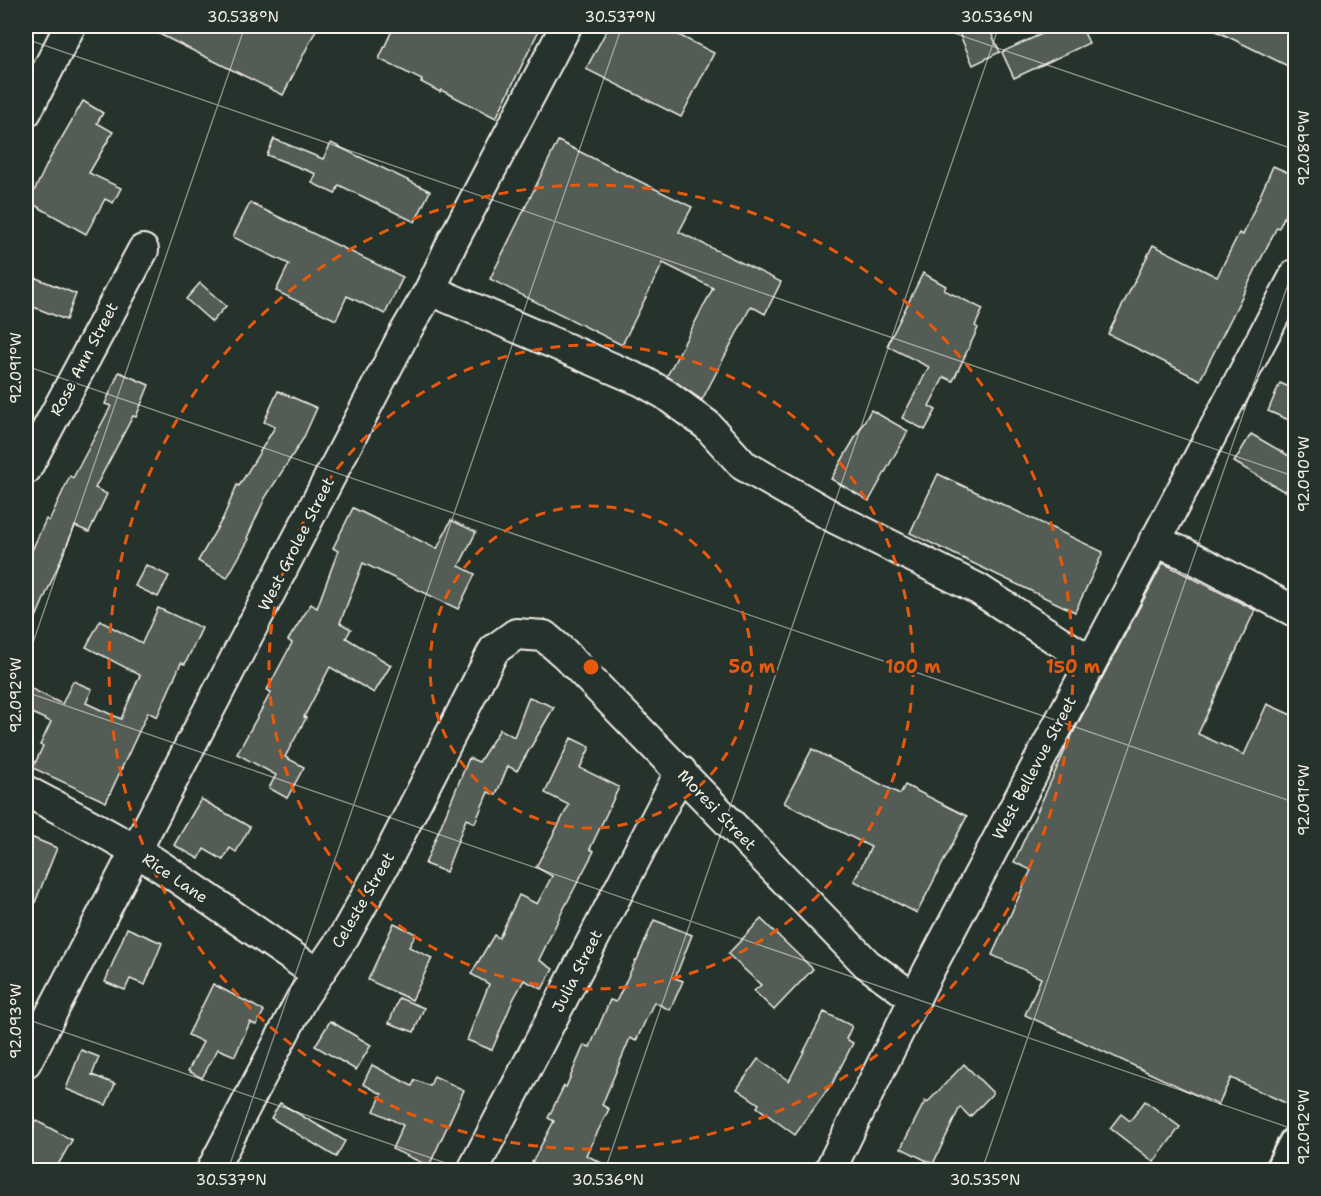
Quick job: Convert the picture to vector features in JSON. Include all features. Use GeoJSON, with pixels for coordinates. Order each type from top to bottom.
{"type":"FeatureCollection","features":[{"type":"Feature","properties":{"kind":"highway"},"geometry":{"type":"LineString","coordinates":[[1282,1170],[1296,1143]]}},
{"type":"Feature","properties":{"kind":"street"},"geometry":{"type":"LineString","coordinates":[[26,112],[68,26]]}},
{"type":"Feature","properties":{"kind":"street","name":"West Grolee Street"},"geometry":{"type":"LineString","coordinates":[[26,1062],[566,26]]}},
{"type":"Feature","properties":{"kind":"street","name":"Rose Ann Street"},"geometry":{"type":"LineString","coordinates":[[26,469],[143,250]]}},
{"type":"Feature","properties":{"kind":"street","name":"West Bellevue Street"},"geometry":{"type":"LineString","coordinates":[[830,1170],[915,999],[1090,661],[1296,274]]}},
{"type":"Feature","properties":{"kind":"street"},"geometry":{"type":"LineString","coordinates":[[430,290],[642,381],[665,394],[707,425],[743,465],[835,518],[978,589],[1090,661]]}},
{"type":"Feature","properties":{"kind":"street"},"geometry":{"type":"LineString","coordinates":[[1154,542],[1184,553],[1296,612]]}},
{"type":"Feature","properties":{"kind":"street","name":"Moresi Street"},"geometry":{"type":"LineString","coordinates":[[516,634],[544,636],[565,654],[867,963],[915,999]]}},
{"type":"Feature","properties":{"kind":"street","name":"Celeste Street"},"geometry":{"type":"LineString","coordinates":[[212,1170],[302,998],[346,933],[385,863],[494,650],[516,634]]}},
{"type":"Feature","properties":{"kind":"street","name":"Julia Street"},"geometry":{"type":"LineString","coordinates":[[474,1170],[681,771]]}},
{"type":"Feature","properties":{"kind":"street","name":"Rice Lane"},"geometry":{"type":"LineString","coordinates":[[26,791],[98,829],[165,869],[318,974]]}},
{"type":"Feature","properties":{"kind":"building"},"geometry":{"type":"Polygon","coordinates":[[[143,26],[318,26],[283,95],[143,26]]]}},
{"type":"Feature","properties":{"kind":"building"},"geometry":{"type":"Polygon","coordinates":[[[394,26],[541,26],[496,118],[441,90],[440,92],[421,82],[422,80],[379,59],[394,26]]]}},
{"type":"Feature","properties":{"kind":"building"},"geometry":{"type":"Polygon","coordinates":[[[609,26],[661,26],[714,53],[681,117],[586,69],[609,26]]]}},
{"type":"Feature","properties":{"kind":"building"},"geometry":{"type":"Polygon","coordinates":[[[956,26],[988,26],[1000,52],[973,65],[956,26]]]}},
{"type":"Feature","properties":{"kind":"building"},"geometry":{"type":"Polygon","coordinates":[[[1059,26],[1081,26],[1089,43],[1014,78],[1002,52],[1059,26]]]}},
{"type":"Feature","properties":{"kind":"building"},"geometry":{"type":"Polygon","coordinates":[[[1206,26],[1296,26],[1296,70],[1206,26]]]}},
{"type":"Feature","properties":{"kind":"building"},"geometry":{"type":"Polygon","coordinates":[[[83,101],[103,113],[97,123],[113,132],[89,173],[121,188],[113,203],[105,199],[86,234],[29,202],[50,158],[83,101]]]}},
{"type":"Feature","properties":{"kind":"building"},"geometry":{"type":"Polygon","coordinates":[[[274,139],[323,159],[331,143],[430,191],[415,222],[339,185],[335,194],[312,183],[316,174],[267,155],[274,139]]]}},
{"type":"Feature","properties":{"kind":"building"},"geometry":{"type":"Polygon","coordinates":[[[558,141],[692,207],[679,232],[781,282],[765,314],[751,306],[702,400],[667,376],[713,288],[663,263],[622,345],[490,279],[558,141]]]}},
{"type":"Feature","properties":{"kind":"building"},"geometry":{"type":"Polygon","coordinates":[[[1273,166],[1296,176],[1296,191],[1200,380],[1108,334],[1153,245],[1217,277],[1239,233],[1243,235],[1273,166]]]}},
{"type":"Feature","properties":{"kind":"building"},"geometry":{"type":"Polygon","coordinates":[[[250,203],[403,277],[385,314],[347,296],[336,320],[276,291],[289,264],[233,237],[250,203]]]}},
{"type":"Feature","properties":{"kind":"building"},"geometry":{"type":"Polygon","coordinates":[[[923,273],[946,286],[944,290],[983,309],[975,326],[978,328],[953,381],[944,377],[929,406],[936,410],[925,430],[902,418],[929,367],[887,346],[923,273]]]}},
{"type":"Feature","properties":{"kind":"building"},"geometry":{"type":"Polygon","coordinates":[[[26,274],[76,294],[66,320],[26,304],[26,274]]]}},
{"type":"Feature","properties":{"kind":"building"},"geometry":{"type":"Polygon","coordinates":[[[200,283],[226,306],[212,322],[186,299],[200,283]]]}},
{"type":"Feature","properties":{"kind":"building"},"geometry":{"type":"Polygon","coordinates":[[[119,372],[149,385],[136,417],[133,416],[95,488],[107,494],[89,532],[75,526],[26,641],[26,564],[46,519],[49,521],[70,476],[73,478],[111,406],[105,404],[119,372]]]}},
{"type":"Feature","properties":{"kind":"building"},"geometry":{"type":"Polygon","coordinates":[[[1280,383],[1296,390],[1296,423],[1268,411],[1280,383]]]}},
{"type":"Feature","properties":{"kind":"building"},"geometry":{"type":"Polygon","coordinates":[[[278,391],[317,408],[303,439],[265,498],[247,538],[249,539],[227,578],[198,561],[223,518],[237,485],[239,486],[275,427],[264,422],[278,391]]]}},
{"type":"Feature","properties":{"kind":"building"},"geometry":{"type":"Polygon","coordinates":[[[871,410],[908,431],[869,501],[831,479],[871,410]]]}},
{"type":"Feature","properties":{"kind":"building"},"geometry":{"type":"Polygon","coordinates":[[[1251,434],[1296,460],[1296,474],[1285,492],[1234,462],[1251,434]]]}},
{"type":"Feature","properties":{"kind":"building"},"geometry":{"type":"Polygon","coordinates":[[[938,474],[1103,552],[1075,612],[910,533],[938,474]]]}},
{"type":"Feature","properties":{"kind":"building"},"geometry":{"type":"Polygon","coordinates":[[[353,508],[437,549],[451,520],[476,532],[459,566],[475,574],[458,609],[363,563],[340,623],[351,629],[346,638],[391,665],[374,693],[330,667],[285,757],[304,767],[287,798],[269,788],[276,775],[237,754],[271,692],[267,690],[292,643],[288,640],[311,604],[317,608],[338,551],[333,548],[353,508]]]}},
{"type":"Feature","properties":{"kind":"building"},"geometry":{"type":"Polygon","coordinates":[[[1163,563],[1255,610],[1198,734],[1244,755],[1267,704],[1296,717],[1296,1093],[1290,1105],[1231,1078],[1218,1105],[1025,1015],[1041,978],[992,955],[1031,870],[1014,862],[1073,733],[1163,563]]]}},
{"type":"Feature","properties":{"kind":"building"},"geometry":{"type":"Polygon","coordinates":[[[146,565],[169,576],[158,597],[135,586],[146,565]]]}},
{"type":"Feature","properties":{"kind":"building"},"geometry":{"type":"Polygon","coordinates":[[[158,608],[202,628],[185,664],[181,663],[157,717],[148,712],[106,802],[33,768],[43,746],[40,745],[51,722],[26,710],[26,686],[62,704],[73,681],[92,689],[86,703],[121,719],[140,675],[86,647],[100,621],[142,643],[158,608]]]}},
{"type":"Feature","properties":{"kind":"building"},"geometry":{"type":"Polygon","coordinates":[[[529,697],[554,707],[517,771],[508,766],[496,795],[488,792],[475,823],[466,819],[446,872],[425,864],[469,758],[479,762],[500,729],[514,737],[529,697]]]}},
{"type":"Feature","properties":{"kind":"building"},"geometry":{"type":"Polygon","coordinates":[[[571,738],[590,747],[580,768],[619,787],[590,849],[594,851],[539,960],[553,969],[542,989],[524,980],[492,1050],[467,1040],[489,984],[471,974],[494,935],[499,938],[519,895],[537,904],[552,876],[536,867],[569,805],[545,793],[571,738]]]}},
{"type":"Feature","properties":{"kind":"building"},"geometry":{"type":"Polygon","coordinates":[[[812,749],[900,794],[905,785],[967,816],[917,913],[854,881],[871,847],[784,803],[812,749]]]}},
{"type":"Feature","properties":{"kind":"building"},"geometry":{"type":"Polygon","coordinates":[[[201,799],[250,827],[236,852],[230,848],[223,860],[204,849],[199,859],[174,845],[201,799]]]}},
{"type":"Feature","properties":{"kind":"building"},"geometry":{"type":"Polygon","coordinates":[[[26,835],[57,848],[26,925],[26,835]]]}},
{"type":"Feature","properties":{"kind":"building"},"geometry":{"type":"Polygon","coordinates":[[[761,919],[813,969],[774,1010],[754,991],[761,985],[728,954],[761,919]]]}},
{"type":"Feature","properties":{"kind":"building"},"geometry":{"type":"Polygon","coordinates":[[[654,920],[692,935],[675,978],[683,981],[670,1010],[654,1002],[636,1041],[630,1038],[602,1105],[609,1109],[586,1155],[615,1170],[528,1170],[554,1121],[548,1118],[564,1086],[566,1087],[584,1045],[590,1047],[610,1000],[616,1002],[654,920]]]}},
{"type":"Feature","properties":{"kind":"building"},"geometry":{"type":"Polygon","coordinates":[[[394,923],[416,934],[409,947],[432,958],[412,1000],[368,980],[394,923]]]}},
{"type":"Feature","properties":{"kind":"building"},"geometry":{"type":"Polygon","coordinates":[[[127,928],[162,943],[145,985],[130,979],[125,990],[105,982],[127,928]]]}},
{"type":"Feature","properties":{"kind":"building"},"geometry":{"type":"Polygon","coordinates":[[[213,984],[264,1011],[256,1025],[250,1022],[235,1056],[218,1049],[202,1078],[188,1071],[203,1042],[188,1035],[213,984]]]}},
{"type":"Feature","properties":{"kind":"building"},"geometry":{"type":"Polygon","coordinates":[[[399,998],[424,1008],[414,1032],[389,1023],[399,998]]]}},
{"type":"Feature","properties":{"kind":"building"},"geometry":{"type":"Polygon","coordinates":[[[824,1012],[852,1026],[846,1039],[853,1043],[833,1082],[795,1135],[757,1107],[759,1104],[737,1089],[758,1059],[789,1081],[824,1012]]]}},
{"type":"Feature","properties":{"kind":"building"},"geometry":{"type":"Polygon","coordinates":[[[330,1021],[371,1045],[356,1070],[315,1046],[330,1021]]]}},
{"type":"Feature","properties":{"kind":"building"},"geometry":{"type":"Polygon","coordinates":[[[81,1050],[99,1057],[92,1075],[115,1084],[106,1105],[66,1089],[81,1050]]]}},
{"type":"Feature","properties":{"kind":"building"},"geometry":{"type":"Polygon","coordinates":[[[964,1064],[993,1093],[970,1117],[960,1107],[933,1164],[901,1148],[925,1101],[927,1103],[964,1064]]]}},
{"type":"Feature","properties":{"kind":"building"},"geometry":{"type":"Polygon","coordinates":[[[372,1065],[412,1086],[415,1080],[430,1086],[434,1076],[464,1090],[429,1166],[392,1149],[403,1125],[374,1111],[382,1094],[363,1084],[372,1065]]]}},
{"type":"Feature","properties":{"kind":"building"},"geometry":{"type":"Polygon","coordinates":[[[1145,1101],[1180,1127],[1154,1162],[1110,1128],[1121,1114],[1130,1121],[1145,1101]]]}},
{"type":"Feature","properties":{"kind":"building"},"geometry":{"type":"Polygon","coordinates":[[[280,1103],[345,1141],[336,1157],[271,1118],[280,1103]]]}},
{"type":"Feature","properties":{"kind":"building"},"geometry":{"type":"Polygon","coordinates":[[[35,1120],[72,1140],[55,1170],[26,1170],[26,1138],[35,1120]]]}}]}
